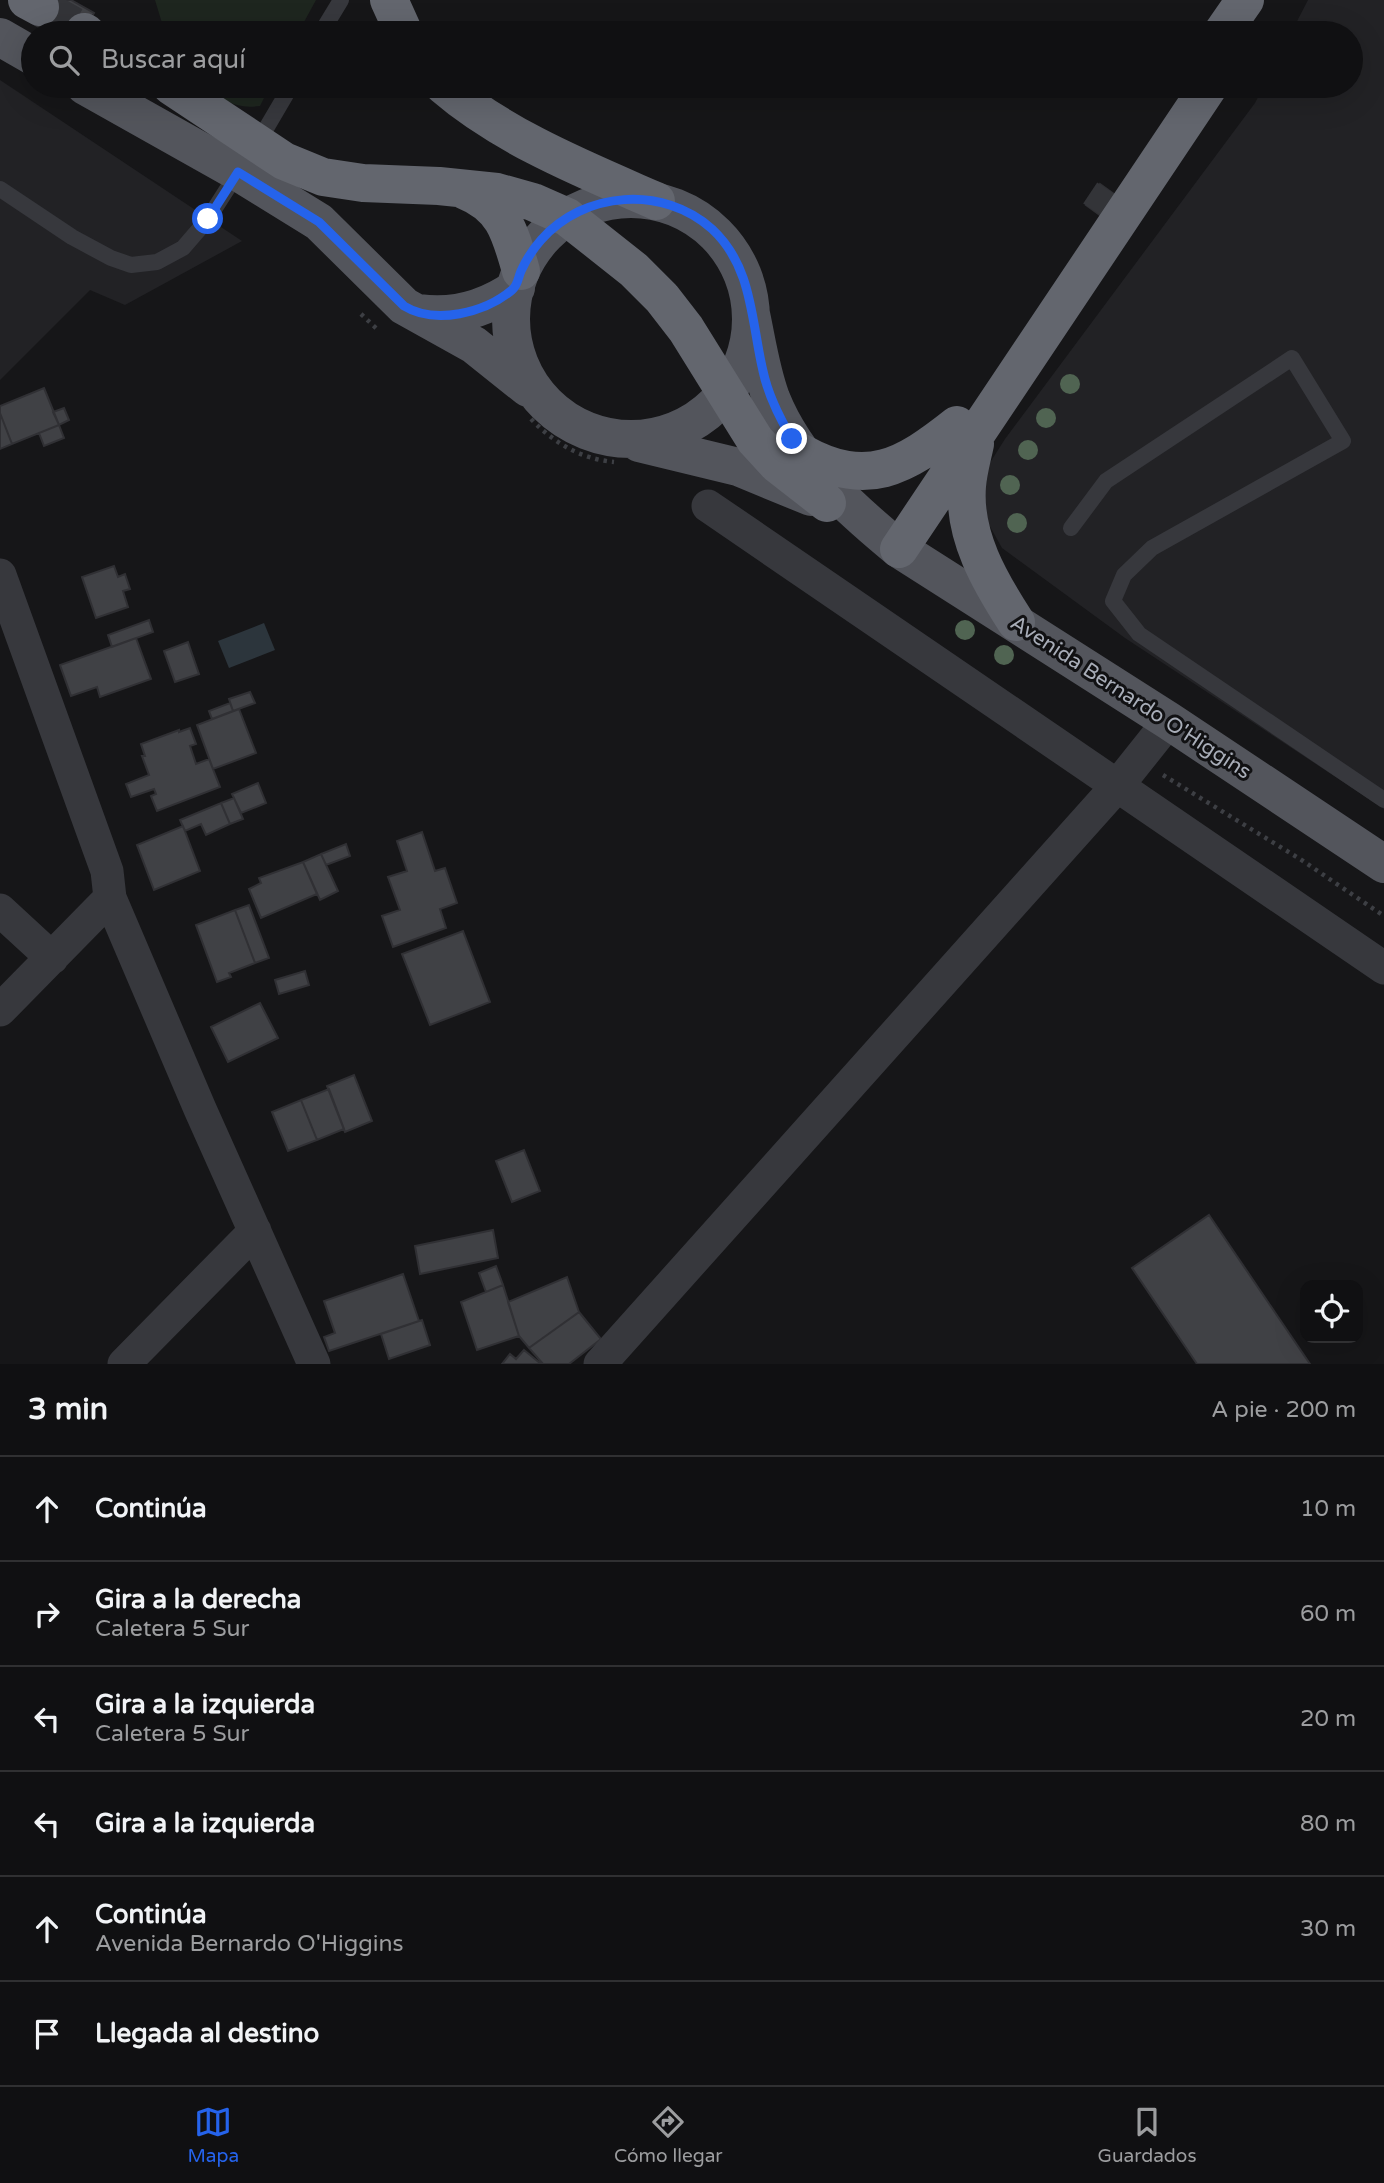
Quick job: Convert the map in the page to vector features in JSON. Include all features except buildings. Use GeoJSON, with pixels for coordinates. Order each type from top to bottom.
{"type":"FeatureCollection","features":[{"type":"Feature","properties":{"kind":"highway"},"geometry":{"type":"LineString","coordinates":[[389,0],[399,21]]}},
{"type":"Feature","properties":{"kind":"highway"},"geometry":{"type":"LineString","coordinates":[[1230,21],[1245,0]]}},
{"type":"Feature","properties":{"kind":"highway"},"geometry":{"type":"LineString","coordinates":[[1252,21],[1265,0]]}},
{"type":"Feature","properties":{"kind":"highway"},"geometry":{"type":"LineString","coordinates":[[184,98],[247,158],[284,161],[323,177],[363,183],[481,190],[517,197],[567,217],[634,270],[662,298],[686,329],[755,440],[785,471],[827,503]]}},
{"type":"Feature","properties":{"kind":"highway"},"geometry":{"type":"LineString","coordinates":[[460,98],[482,114],[547,151],[656,201]]}},
{"type":"Feature","properties":{"kind":"highway"},"geometry":{"type":"LineString","coordinates":[[802,453],[822,464],[866,471],[906,461],[967,428],[1106,204],[1178,98]]}},
{"type":"Feature","properties":{"kind":"highway"},"geometry":{"type":"LineString","coordinates":[[889,540],[1201,98]]}},
{"type":"Feature","properties":{"kind":"highway"},"geometry":{"type":"LineString","coordinates":[[462,189],[480,196],[496,210],[508,229],[518,279]]}},
{"type":"Feature","properties":{"kind":"highway"},"geometry":{"type":"LineString","coordinates":[[967,428],[967,489],[971,529],[987,575],[1016,622]]}},
{"type":"Feature","properties":{"kind":"main road"},"geometry":{"type":"LineString","coordinates":[[0,37],[21,49]]}},
{"type":"Feature","properties":{"kind":"main road","name":"Avenida Bernardo O'Higgins"},"geometry":{"type":"LineString","coordinates":[[112,98],[247,158],[319,222],[392,297],[415,313],[474,345],[560,416],[580,429],[738,467],[827,503],[1169,720],[1384,864]]}},
{"type":"Feature","properties":{"kind":"main road","name":"Avenida Bernardo O'Higgins"},"geometry":{"type":"LineString","coordinates":[[518,279],[540,241],[567,217],[601,203],[619,199],[656,201],[671,205],[699,220],[723,241],[740,268],[750,298],[763,373],[781,421],[802,453],[842,499],[889,540]]}},
{"type":"Feature","properties":{"kind":"main road"},"geometry":{"type":"LineString","coordinates":[[415,313],[441,315],[468,312],[501,298],[518,279]]}},
{"type":"Feature","properties":{"kind":"main road"},"geometry":{"type":"LineString","coordinates":[[518,279],[512,305],[514,346],[526,375],[543,401]]}},
{"type":"Feature","properties":{"kind":"main road"},"geometry":{"type":"LineString","coordinates":[[626,440],[658,437],[689,425],[726,394],[739,372],[748,348],[751,314]]}},
{"type":"Feature","properties":{"kind":"street"},"geometry":{"type":"LineString","coordinates":[[708,506],[1384,968]]}},
{"type":"Feature","properties":{"kind":"street"},"geometry":{"type":"LineString","coordinates":[[0,575],[107,872],[110,898],[194,1096],[314,1364]]}},
{"type":"Feature","properties":{"kind":"street"},"geometry":{"type":"LineString","coordinates":[[600,1364],[1118,785],[1169,720]]}},
{"type":"Feature","properties":{"kind":"street"},"geometry":{"type":"LineString","coordinates":[[0,1010],[110,898]]}},
{"type":"Feature","properties":{"kind":"street"},"geometry":{"type":"LineString","coordinates":[[0,910],[52,958]]}},
{"type":"Feature","properties":{"kind":"street"},"geometry":{"type":"LineString","coordinates":[[124,1364],[255,1231]]}},
{"type":"Feature","properties":{"kind":"lane"},"geometry":{"type":"LineString","coordinates":[[328,21],[341,0]]}},
{"type":"Feature","properties":{"kind":"lane"},"geometry":{"type":"LineString","coordinates":[[0,189],[72,237],[111,258],[131,265],[157,262],[183,248],[208,219],[284,98]]}},
{"type":"Feature","properties":{"kind":"lane"},"geometry":{"type":"LineString","coordinates":[[1071,528],[1106,481],[1292,358],[1343,442],[1152,548],[1124,575],[1113,601],[1139,634],[1384,800]]}},
{"type":"Feature","properties":{"kind":"shaded area"},"geometry":{"type":"Polygon","coordinates":[[[155,0],[316,0],[305,21],[161,21],[155,0]]]}},
{"type":"Feature","properties":{"kind":"shaded area"},"geometry":{"type":"Polygon","coordinates":[[[1308,0],[1384,0],[1384,809],[1125,638],[1002,548],[983,514],[979,480],[1005,439],[1258,98],[1363,98],[1363,21],[1297,21],[1308,0]]]}},
{"type":"Feature","properties":{"kind":"shaded area"},"geometry":{"type":"Polygon","coordinates":[[[0,80],[21,94],[21,98],[27,98],[242,241],[125,305],[90,290],[0,380],[0,80]]]}},
{"type":"Feature","properties":{"kind":"shaded area"},"geometry":{"type":"Polygon","coordinates":[[[223,98],[264,98],[260,106],[231,103],[223,98]]]}},
{"type":"Feature","properties":{"kind":"shaded area"},"geometry":{"type":"Polygon","coordinates":[[[264,623],[275,650],[229,668],[218,641],[264,623]]]}},
{"type":"Feature","properties":{"kind":"tunnel"},"geometry":{"type":"LineString","coordinates":[[40,7],[65,21]]}},
{"type":"Feature","properties":{"kind":"tunnel"},"geometry":{"type":"LineString","coordinates":[[1099,214],[1113,193]]}},
{"type":"Feature","properties":{"kind":"route"},"geometry":{"type":"LineString","coordinates":[[208,219],[238,172],[319,222],[404,306],[415,313],[450,315],[485,306],[516,288],[521,271],[540,241],[567,217],[583,209],[619,199],[656,201],[671,205],[712,230],[733,254],[746,282],[763,373],[781,421],[792,439]]}}]}
